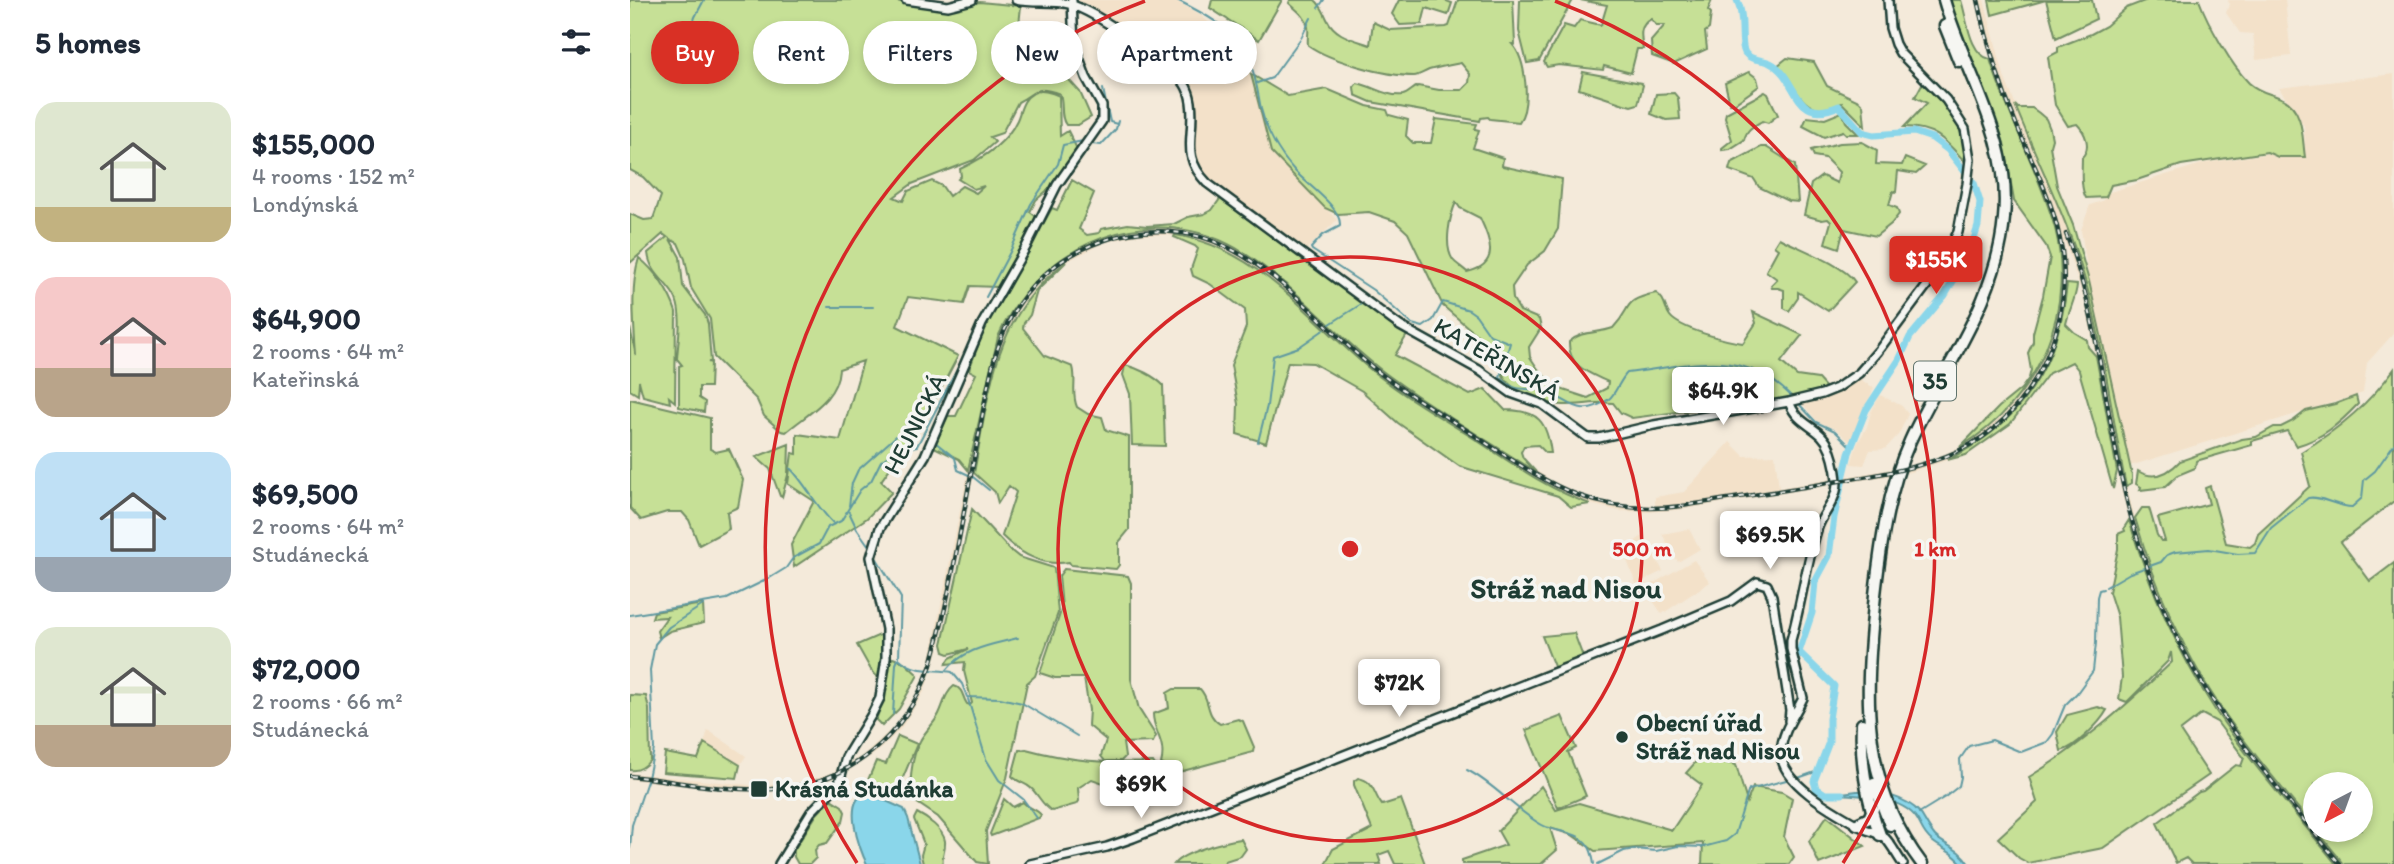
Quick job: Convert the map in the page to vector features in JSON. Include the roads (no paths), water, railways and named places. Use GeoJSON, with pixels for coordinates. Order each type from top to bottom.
{"type":"FeatureCollection","features":[{"type":"Feature","properties":{"kind":"highway","name":"35"},"geometry":{"type":"LineString","coordinates":[[1915,864],[1883,811],[1861,749],[1873,551],[1884,495],[1909,429],[1975,304],[1989,266],[1997,230],[1998,178],[1990,139],[1951,41],[1938,0]]}},
{"type":"Feature","properties":{"kind":"highway","name":"35"},"geometry":{"type":"LineString","coordinates":[[1866,654],[1880,547],[1893,489],[1910,440],[1984,298],[1999,252],[2004,217],[2004,175],[1996,135],[1944,0]]}},
{"type":"Feature","properties":{"kind":"highway","name":"35"},"geometry":{"type":"LineString","coordinates":[[1865,673],[1875,788]]}},
{"type":"Feature","properties":{"kind":"highway"},"geometry":{"type":"LineString","coordinates":[[1875,788],[1883,811],[1881,835]]}},
{"type":"Feature","properties":{"kind":"highway","name":"35"},"geometry":{"type":"LineString","coordinates":[[1883,811],[1922,864]]}},
{"type":"Feature","properties":{"kind":"highway"},"geometry":{"type":"LineString","coordinates":[[1857,824],[1883,811]]}},
{"type":"Feature","properties":{"kind":"street"},"geometry":{"type":"LineString","coordinates":[[906,0],[948,6],[972,0]]}},
{"type":"Feature","properties":{"kind":"street","name":"KATEŘINSKÁ"},"geometry":{"type":"LineString","coordinates":[[1016,0],[1030,3],[1071,2],[1122,32],[1184,84],[1189,92],[1192,106],[1190,156],[1207,183],[1400,326],[1476,368],[1511,393],[1542,404],[1585,436],[1599,438],[1654,425],[1789,402],[1837,388],[1859,373],[1878,351],[1944,261],[1958,232],[1969,168],[1968,139],[1957,115],[1937,89],[1900,53],[1890,28],[1888,0]]}},
{"type":"Feature","properties":{"kind":"street","name":"HEJNICKÁ"},"geometry":{"type":"LineString","coordinates":[[779,864],[810,812],[839,783],[846,757],[880,698],[886,658],[886,629],[871,557],[880,528],[925,456],[982,324],[1032,237],[1057,186],[1102,121],[1102,106],[1078,58],[1073,36],[1071,2]]}},
{"type":"Feature","properties":{"kind":"street"},"geometry":{"type":"LineString","coordinates":[[1789,402],[1794,415],[1825,440],[1831,451],[1837,488],[1817,528],[1791,640],[1804,698],[1789,721]]}},
{"type":"Feature","properties":{"kind":"street"},"geometry":{"type":"LineString","coordinates":[[1030,864],[1073,856],[1133,838],[1662,630],[1735,599],[1757,582],[1765,584],[1770,592],[1787,693],[1789,721],[1781,755],[1784,768],[1803,790],[1857,824],[1881,835],[1903,864]]}},
{"type":"Feature","properties":{"kind":"street"},"geometry":{"type":"LineString","coordinates":[[1787,693],[1803,693]]}},
{"type":"Feature","properties":{"kind":"water"},"geometry":{"type":"Polygon","coordinates":[[[1857,791],[1882,793],[1914,807],[1935,836],[1961,854],[1969,864],[1962,864],[1932,841],[1910,811],[1901,806],[1878,798],[1834,794],[1857,791]]]}},
{"type":"Feature","properties":{"kind":"water"},"geometry":{"type":"Polygon","coordinates":[[[868,793],[904,809],[920,864],[867,864],[857,836],[854,813],[855,804],[860,797],[868,793]]]}},
{"type":"Feature","properties":{"kind":"waterway"},"geometry":{"type":"LineString","coordinates":[[694,21],[704,0]]}},
{"type":"Feature","properties":{"kind":"waterway"},"geometry":{"type":"LineString","coordinates":[[1177,0],[1215,21],[1239,43],[1251,66],[1263,118],[1274,142],[1294,170],[1335,211],[1340,226],[1323,235],[1312,250],[1373,290],[1412,324],[1423,327],[1433,320],[1443,302],[1469,310],[1476,315],[1490,335],[1510,343],[1500,377],[1515,387],[1549,393],[1580,408],[1598,405],[1609,399],[1627,373],[1695,363],[1736,365],[1756,371],[1775,382],[1794,399]]}},
{"type":"Feature","properties":{"kind":"waterway"},"geometry":{"type":"LineString","coordinates":[[1318,8],[1324,0]]}},
{"type":"Feature","properties":{"kind":"waterway"},"geometry":{"type":"LineString","coordinates":[[1737,0],[1745,53],[1753,59],[1770,63],[1779,70],[1804,105],[1812,110],[1839,106],[1862,132],[1874,135],[1914,132],[1932,138],[1948,150],[1974,183],[1980,202],[1978,226],[1970,252],[1945,295],[1910,337],[1899,360],[1866,410],[1849,453],[1834,517],[1829,556],[1815,582],[1812,613],[1799,652],[1834,686],[1829,742],[1814,781],[1816,788],[1825,794],[1842,794]]}},
{"type":"Feature","properties":{"kind":"waterway"},"geometry":{"type":"LineString","coordinates":[[1257,83],[1272,78],[1301,38],[1311,18]]}},
{"type":"Feature","properties":{"kind":"waterway"},"geometry":{"type":"LineString","coordinates":[[1103,89],[1110,122],[1117,124]]}},
{"type":"Feature","properties":{"kind":"waterway"},"geometry":{"type":"LineString","coordinates":[[1091,144],[1101,145],[1116,129],[1118,121]]}},
{"type":"Feature","properties":{"kind":"waterway"},"geometry":{"type":"LineString","coordinates":[[986,297],[1031,204],[1058,164],[1063,145],[1083,141]]}},
{"type":"Feature","properties":{"kind":"waterway"},"geometry":{"type":"LineString","coordinates":[[1330,324],[1363,303]]}},
{"type":"Feature","properties":{"kind":"waterway"},"geometry":{"type":"LineString","coordinates":[[829,307],[873,307]]}},
{"type":"Feature","properties":{"kind":"waterway"},"geometry":{"type":"LineString","coordinates":[[1258,442],[1267,406],[1273,356],[1299,347],[1325,329]]}},
{"type":"Feature","properties":{"kind":"waterway"},"geometry":{"type":"LineString","coordinates":[[630,615],[727,599],[768,579],[786,568],[793,558],[819,544],[828,527],[841,521],[860,490],[871,481],[881,461],[896,450],[917,446],[964,356]]}},
{"type":"Feature","properties":{"kind":"waterway"},"geometry":{"type":"LineString","coordinates":[[849,506],[852,483],[858,470],[903,430],[922,403],[938,392],[946,391]]}},
{"type":"Feature","properties":{"kind":"waterway"},"geometry":{"type":"LineString","coordinates":[[1798,403],[1816,422],[1835,431],[1851,447]]}},
{"type":"Feature","properties":{"kind":"waterway"},"geometry":{"type":"LineString","coordinates":[[935,442],[955,458],[958,470],[973,477],[989,490]]}},
{"type":"Feature","properties":{"kind":"waterway"},"geometry":{"type":"LineString","coordinates":[[2106,587],[2130,573],[2161,562],[2167,555],[2175,552],[2209,549],[2238,554],[2255,553],[2271,528],[2308,498],[2352,507],[2362,498],[2364,480],[2375,471],[2394,444]]}},
{"type":"Feature","properties":{"kind":"waterway"},"geometry":{"type":"LineString","coordinates":[[790,468],[834,524]]}},
{"type":"Feature","properties":{"kind":"waterway"},"geometry":{"type":"LineString","coordinates":[[849,512],[871,549]]}},
{"type":"Feature","properties":{"kind":"waterway"},"geometry":{"type":"LineString","coordinates":[[874,554],[901,598],[893,714]]}},
{"type":"Feature","properties":{"kind":"waterway"},"geometry":{"type":"LineString","coordinates":[[1919,813],[1959,786],[1960,759],[1969,746],[1992,740],[2021,752],[2047,742],[2065,705],[2093,671],[2097,597],[2099,590],[2103,589]]}},
{"type":"Feature","properties":{"kind":"waterway"},"geometry":{"type":"LineString","coordinates":[[630,848],[632,825],[648,778],[654,749],[650,670],[655,644],[669,627],[703,605]]}},
{"type":"Feature","properties":{"kind":"waterway"},"geometry":{"type":"LineString","coordinates":[[946,671],[970,652],[1018,638]]}},
{"type":"Feature","properties":{"kind":"waterway"},"geometry":{"type":"LineString","coordinates":[[900,659],[911,667],[952,672],[962,684],[967,697],[1000,698],[1022,703],[1077,736]]}},
{"type":"Feature","properties":{"kind":"waterway"},"geometry":{"type":"LineString","coordinates":[[968,699],[986,759],[999,780],[1023,799],[1037,818]]}},
{"type":"Feature","properties":{"kind":"waterway"},"geometry":{"type":"LineString","coordinates":[[1467,770],[1487,782],[1542,825],[1575,835],[1586,842],[1594,864]]}},
{"type":"Feature","properties":{"kind":"waterway"},"geometry":{"type":"LineString","coordinates":[[1798,778],[1818,771]]}},
{"type":"Feature","properties":{"kind":"waterway"},"geometry":{"type":"LineString","coordinates":[[1749,790],[1790,779]]}},
{"type":"Feature","properties":{"kind":"waterway"},"geometry":{"type":"LineString","coordinates":[[1598,864],[1634,849],[1656,851],[1678,846],[1703,847],[1726,841],[1735,834],[1749,789]]}},
{"type":"Feature","properties":{"kind":"railway"},"geometry":{"type":"LineString","coordinates":[[630,776],[756,790],[802,785],[851,766],[872,752],[890,734],[920,691],[931,665],[951,579],[990,377],[1002,336],[1025,295],[1048,272],[1074,254],[1104,240],[1135,233],[1167,232],[1199,236],[1229,248],[1267,272],[1366,362],[1402,389],[1518,464],[1567,491],[1592,500],[1619,506],[1682,506],[1899,470],[1928,463],[1981,438],[2004,419],[2025,394],[2044,363],[2060,316],[2064,267],[2051,207],[2005,95],[1978,0]]}},
{"type":"Feature","properties":{"kind":"railway"},"geometry":{"type":"LineString","coordinates":[[2066,234],[2078,268],[2096,339],[2122,482],[2158,595],[2193,668],[2236,734],[2340,864]]}},
{"type":"Feature","properties":{"kind":"place","name":"Obecní úřad Stráž nad Nisou"},"geometry":{"type":"Point","coordinates":[1622,737]}},
{"type":"Feature","properties":{"kind":"place","name":"Krásná Studánka"},"geometry":{"type":"Point","coordinates":[759,789]}},
{"type":"Feature","properties":{"kind":"district","name":"Stráž nad Nisou"},"geometry":{"type":"Point","coordinates":[1566,588]}}]}
